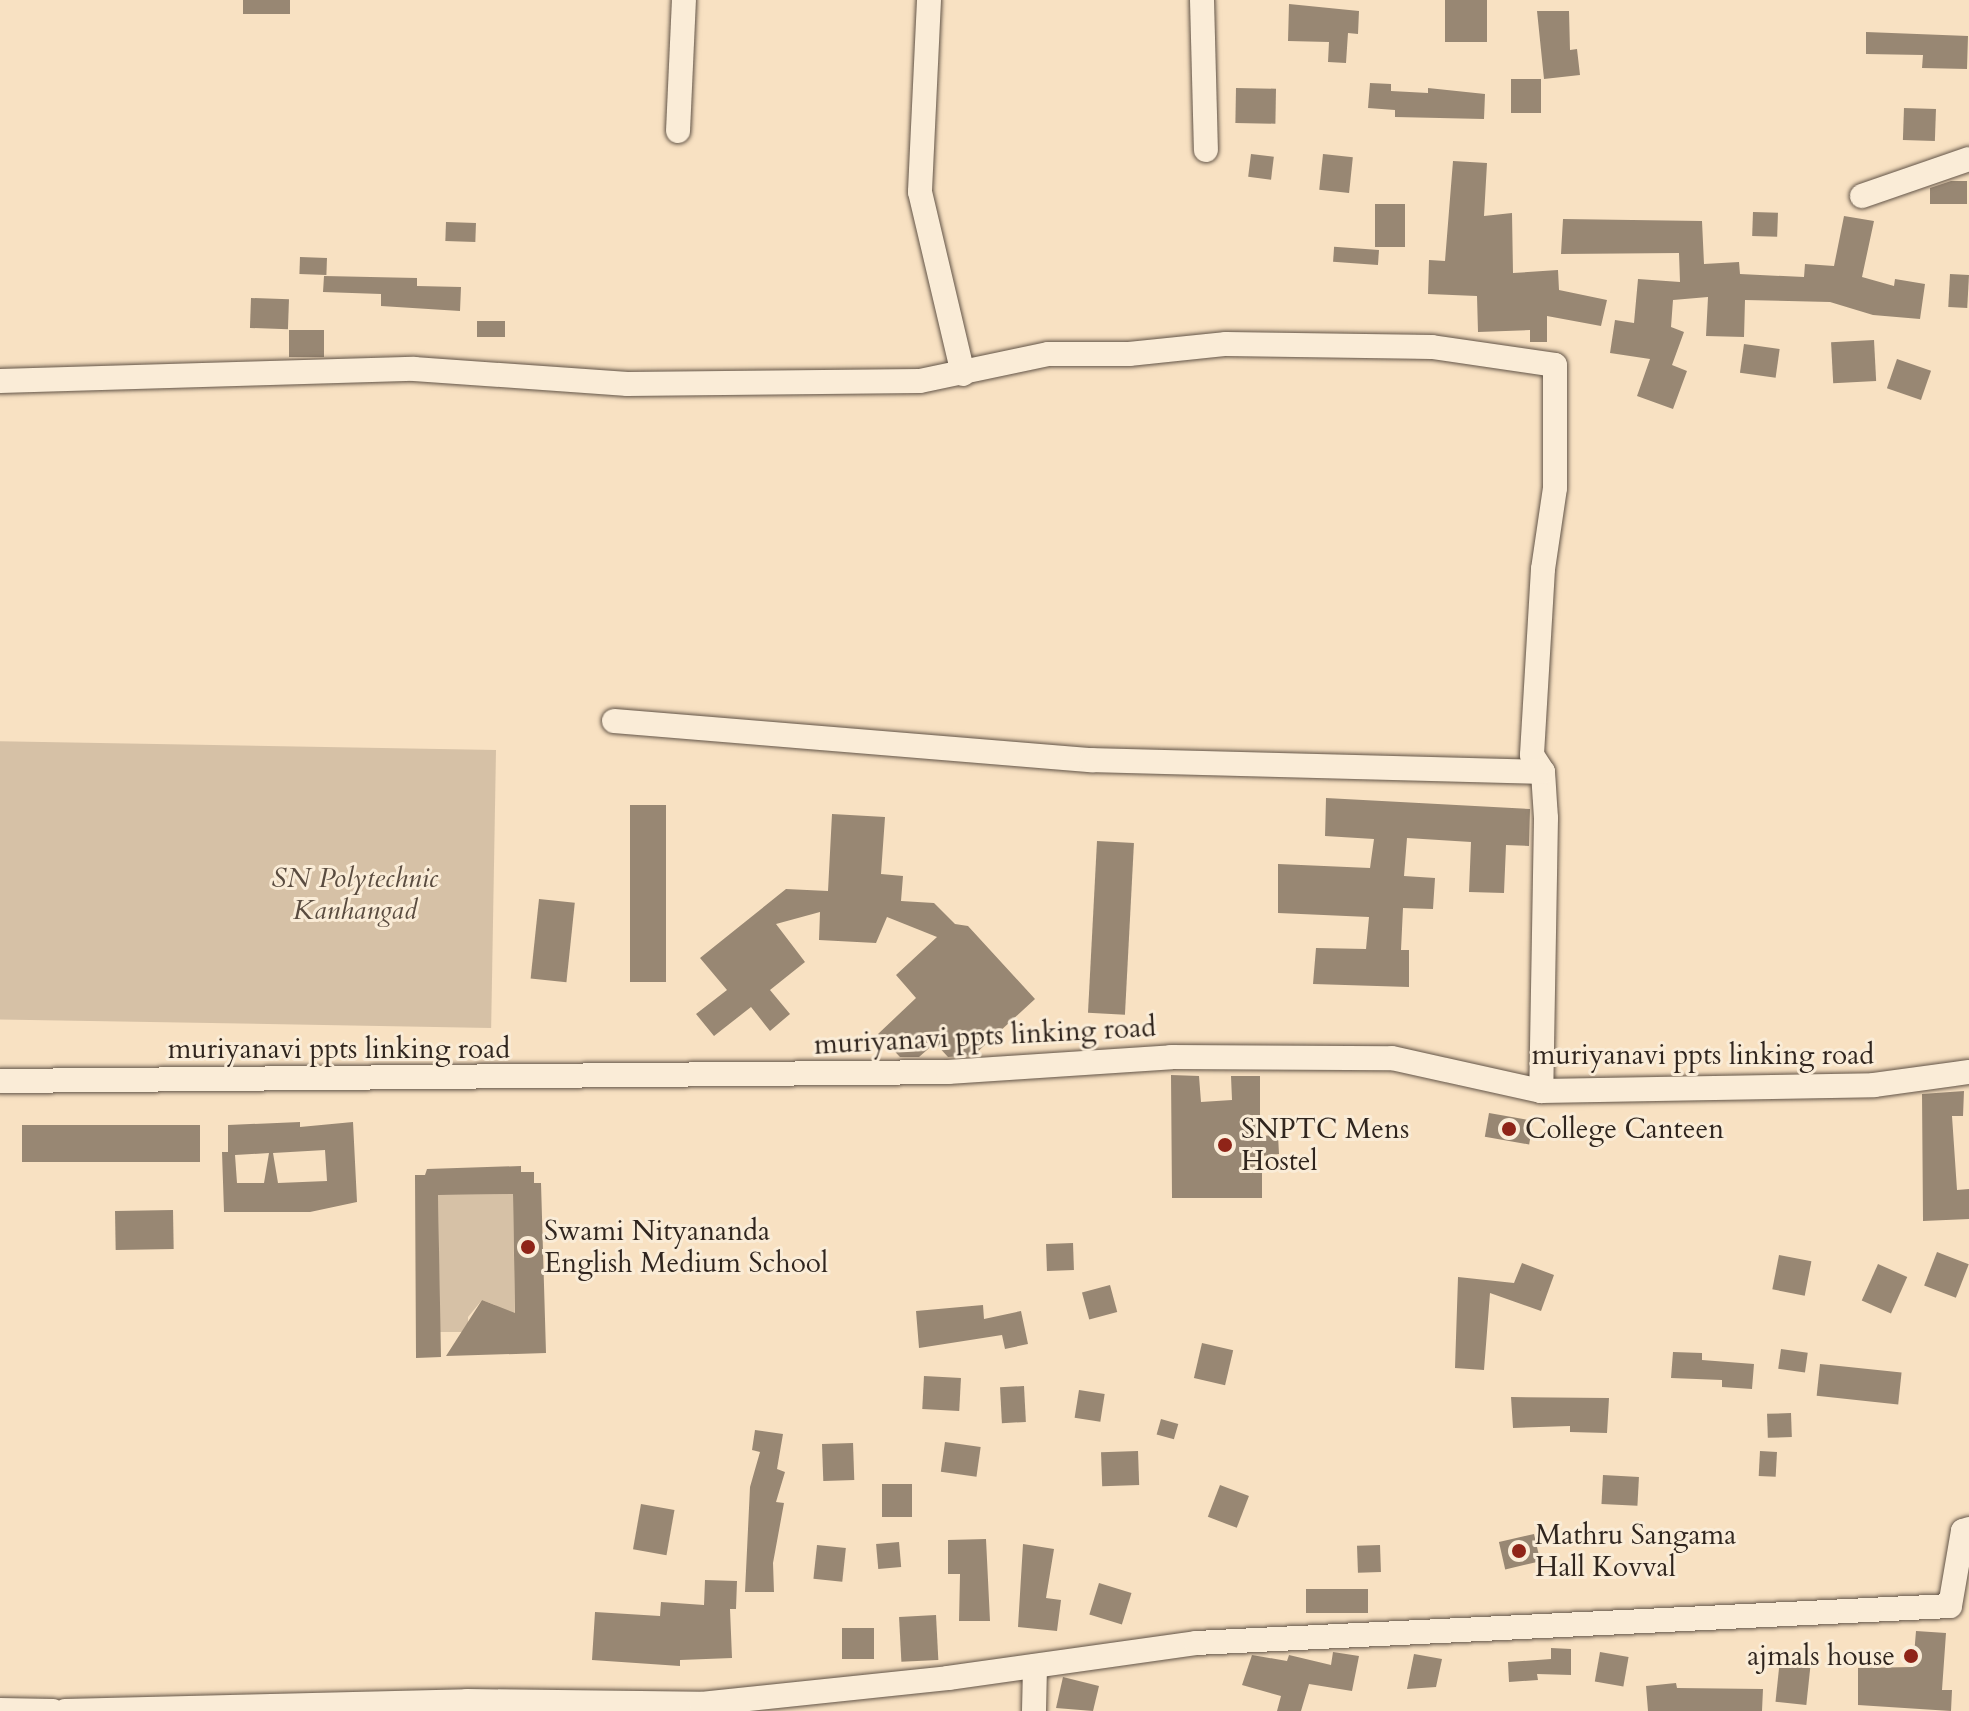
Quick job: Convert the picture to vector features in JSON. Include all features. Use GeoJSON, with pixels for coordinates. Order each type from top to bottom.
{"type":"FeatureCollection","features":[{"type":"Feature","properties":{"kind":"street"},"geometry":{"type":"LineString","coordinates":[[678,131],[684,0]]}},
{"type":"Feature","properties":{"kind":"street"},"geometry":{"type":"LineString","coordinates":[[929,0],[920,192],[963,374]]}},
{"type":"Feature","properties":{"kind":"street"},"geometry":{"type":"LineString","coordinates":[[1202,0],[1206,150]]}},
{"type":"Feature","properties":{"kind":"street"},"geometry":{"type":"LineString","coordinates":[[1862,196],[1969,159]]}},
{"type":"Feature","properties":{"kind":"street"},"geometry":{"type":"LineString","coordinates":[[0,381],[387,369],[659,384],[881,378],[920,381],[1048,354],[1129,354],[1226,344],[1432,347],[1555,365],[1555,488],[1543,569],[1532,755],[1543,772],[1541,1091]]}},
{"type":"Feature","properties":{"kind":"street"},"geometry":{"type":"LineString","coordinates":[[614,721],[1091,760],[1543,772]]}},
{"type":"Feature","properties":{"kind":"street","name":"muriyanavi ppts linking road"},"geometry":{"type":"LineString","coordinates":[[0,1081],[901,1073],[1171,1057],[1392,1058],[1541,1091],[1874,1085],[1969,1072]]}},
{"type":"Feature","properties":{"kind":"street"},"geometry":{"type":"LineString","coordinates":[[65,1711],[467,1701],[701,1704],[1035,1666],[1196,1643],[1950,1606],[1963,1531],[1969,1529]]}},
{"type":"Feature","properties":{"kind":"street"},"geometry":{"type":"LineString","coordinates":[[1034,1711],[1035,1666]]}},
{"type":"Feature","properties":{"kind":"street"},"geometry":{"type":"LineString","coordinates":[[0,1710],[53,1711]]}},
{"type":"Feature","properties":{"kind":"green space","name":"SN Polytechnic Kanhangad"},"geometry":{"type":"Polygon","coordinates":[[[0,741],[496,750],[491,1028],[0,1019],[0,741]]]}},
{"type":"Feature","properties":{"kind":"green space"},"geometry":{"type":"Polygon","coordinates":[[[513,1194],[515,1328],[495,1305],[482,1300],[468,1317],[468,1332],[440,1332],[438,1195],[513,1194]]]}},
{"type":"Feature","properties":{"kind":"building"},"geometry":{"type":"Polygon","coordinates":[[[243,0],[290,0],[290,14],[243,14],[243,0]]]}},
{"type":"Feature","properties":{"kind":"building"},"geometry":{"type":"Polygon","coordinates":[[[1445,0],[1487,0],[1487,42],[1445,42],[1445,0]]]}},
{"type":"Feature","properties":{"kind":"building"},"geometry":{"type":"Polygon","coordinates":[[[1289,4],[1359,11],[1358,34],[1348,33],[1346,63],[1328,62],[1329,42],[1288,41],[1289,4]]]}},
{"type":"Feature","properties":{"kind":"building"},"geometry":{"type":"Polygon","coordinates":[[[1537,11],[1569,11],[1570,50],[1577,49],[1580,75],[1544,79],[1537,11]]]}},
{"type":"Feature","properties":{"kind":"building"},"geometry":{"type":"Polygon","coordinates":[[[1866,32],[1968,36],[1967,69],[1922,68],[1923,55],[1866,54],[1866,32]]]}},
{"type":"Feature","properties":{"kind":"building"},"geometry":{"type":"Polygon","coordinates":[[[1511,79],[1541,79],[1541,113],[1511,113],[1511,79]]]}},
{"type":"Feature","properties":{"kind":"building"},"geometry":{"type":"Polygon","coordinates":[[[1370,83],[1391,84],[1391,91],[1428,93],[1428,88],[1485,94],[1484,119],[1395,117],[1395,110],[1368,108],[1370,83]]]}},
{"type":"Feature","properties":{"kind":"building"},"geometry":{"type":"Polygon","coordinates":[[[1236,88],[1276,89],[1275,124],[1235,123],[1236,88]]]}},
{"type":"Feature","properties":{"kind":"building"},"geometry":{"type":"Polygon","coordinates":[[[1904,108],[1936,109],[1935,141],[1903,140],[1904,108]]]}},
{"type":"Feature","properties":{"kind":"building"},"geometry":{"type":"Polygon","coordinates":[[[1251,154],[1274,157],[1271,180],[1248,177],[1251,154]]]}},
{"type":"Feature","properties":{"kind":"building"},"geometry":{"type":"Polygon","coordinates":[[[1323,154],[1353,157],[1349,193],[1319,190],[1323,154]]]}},
{"type":"Feature","properties":{"kind":"building"},"geometry":{"type":"Polygon","coordinates":[[[1453,161],[1487,163],[1484,216],[1512,213],[1513,273],[1558,270],[1559,290],[1607,300],[1601,326],[1547,316],[1547,342],[1530,342],[1530,330],[1478,332],[1477,296],[1428,294],[1429,260],[1445,261],[1453,161]]]}},
{"type":"Feature","properties":{"kind":"building"},"geometry":{"type":"Polygon","coordinates":[[[1951,181],[1967,181],[1967,204],[1930,204],[1930,188],[1951,181]]]}},
{"type":"Feature","properties":{"kind":"building"},"geometry":{"type":"Polygon","coordinates":[[[1375,204],[1405,204],[1405,247],[1375,247],[1375,204]]]}},
{"type":"Feature","properties":{"kind":"building"},"geometry":{"type":"Polygon","coordinates":[[[1753,212],[1778,213],[1777,237],[1752,236],[1753,212]]]}},
{"type":"Feature","properties":{"kind":"building"},"geometry":{"type":"Polygon","coordinates":[[[1844,216],[1874,221],[1862,277],[1894,286],[1895,279],[1925,284],[1920,319],[1873,315],[1830,302],[1745,300],[1744,337],[1706,336],[1708,297],[1673,300],[1671,327],[1684,332],[1672,365],[1687,371],[1673,409],[1637,396],[1650,359],[1610,353],[1615,320],[1634,323],[1638,279],[1680,282],[1679,253],[1561,254],[1563,219],[1702,221],[1704,264],[1739,262],[1740,274],[1804,277],[1805,264],[1834,266],[1844,216]]]}},
{"type":"Feature","properties":{"kind":"building"},"geometry":{"type":"Polygon","coordinates":[[[446,222],[476,223],[475,242],[445,241],[446,222]]]}},
{"type":"Feature","properties":{"kind":"building"},"geometry":{"type":"Polygon","coordinates":[[[1334,247],[1379,250],[1378,265],[1333,262],[1334,247]]]}},
{"type":"Feature","properties":{"kind":"building"},"geometry":{"type":"Polygon","coordinates":[[[300,257],[327,258],[326,275],[299,274],[300,257]]]}},
{"type":"Feature","properties":{"kind":"building"},"geometry":{"type":"Polygon","coordinates":[[[1950,274],[1969,275],[1967,308],[1948,307],[1950,274]]]}},
{"type":"Feature","properties":{"kind":"building"},"geometry":{"type":"Polygon","coordinates":[[[324,276],[417,278],[417,286],[461,287],[460,311],[381,306],[381,294],[323,292],[324,276]]]}},
{"type":"Feature","properties":{"kind":"building"},"geometry":{"type":"Polygon","coordinates":[[[251,298],[289,299],[288,329],[250,328],[251,298]]]}},
{"type":"Feature","properties":{"kind":"building"},"geometry":{"type":"Polygon","coordinates":[[[477,321],[505,321],[505,337],[477,337],[477,321]]]}},
{"type":"Feature","properties":{"kind":"building"},"geometry":{"type":"Polygon","coordinates":[[[289,330],[324,330],[324,357],[289,357],[289,330]]]}},
{"type":"Feature","properties":{"kind":"building"},"geometry":{"type":"Polygon","coordinates":[[[1874,340],[1876,381],[1833,383],[1831,342],[1874,340]]]}},
{"type":"Feature","properties":{"kind":"building"},"geometry":{"type":"Polygon","coordinates":[[[1744,344],[1780,349],[1776,378],[1740,373],[1744,344]]]}},
{"type":"Feature","properties":{"kind":"building"},"geometry":{"type":"Polygon","coordinates":[[[1897,359],[1931,371],[1921,400],[1887,388],[1897,359]]]}},
{"type":"Feature","properties":{"kind":"building"},"geometry":{"type":"Polygon","coordinates":[[[1326,798],[1530,809],[1529,846],[1506,845],[1504,893],[1469,892],[1471,842],[1407,838],[1404,876],[1435,878],[1433,909],[1403,908],[1401,950],[1409,950],[1409,987],[1313,984],[1316,948],[1366,949],[1369,917],[1278,913],[1278,864],[1370,868],[1374,839],[1325,836],[1326,798]]]}},
{"type":"Feature","properties":{"kind":"building"},"geometry":{"type":"Polygon","coordinates":[[[630,805],[666,805],[666,982],[630,982],[630,805]]]}},
{"type":"Feature","properties":{"kind":"building"},"geometry":{"type":"Polygon","coordinates":[[[832,814],[885,817],[881,874],[903,876],[901,901],[934,903],[955,924],[968,926],[1035,999],[974,1055],[948,1057],[935,1043],[919,1057],[900,1057],[878,1034],[916,998],[896,975],[937,937],[887,917],[876,943],[819,940],[820,912],[776,924],[805,962],[770,990],[790,1014],[770,1031],[751,1007],[714,1036],[696,1014],[727,990],[700,958],[786,889],[828,891],[832,814]]]}},
{"type":"Feature","properties":{"kind":"building"},"geometry":{"type":"Polygon","coordinates":[[[1097,841],[1134,843],[1125,1015],[1088,1013],[1097,841]]]}},
{"type":"Feature","properties":{"kind":"building"},"geometry":{"type":"Polygon","coordinates":[[[539,899],[575,903],[566,982],[531,979],[539,899]]]}},
{"type":"Feature","properties":{"kind":"building","name":"SNPTC Mens Hostel"},"geometry":{"type":"Polygon","coordinates":[[[1171,1075],[1199,1076],[1201,1102],[1232,1100],[1231,1076],[1260,1076],[1260,1136],[1278,1135],[1279,1154],[1262,1156],[1262,1198],[1172,1198],[1171,1075]]]}},
{"type":"Feature","properties":{"kind":"building"},"geometry":{"type":"Polygon","coordinates":[[[1964,1091],[1963,1116],[1952,1116],[1957,1190],[1969,1189],[1969,1219],[1923,1221],[1922,1094],[1964,1091]]]}},
{"type":"Feature","properties":{"kind":"building","name":"College Canteen"},"geometry":{"type":"Polygon","coordinates":[[[1489,1113],[1533,1121],[1529,1144],[1485,1137],[1489,1113]]]}},
{"type":"Feature","properties":{"kind":"building"},"geometry":{"type":"Polygon","coordinates":[[[300,1122],[300,1127],[353,1122],[357,1202],[310,1212],[224,1212],[222,1152],[228,1152],[228,1125],[300,1122]],[[325,1150],[273,1153],[278,1183],[327,1181],[325,1150]],[[269,1153],[235,1155],[237,1183],[264,1183],[269,1153]]]}},
{"type":"Feature","properties":{"kind":"building"},"geometry":{"type":"Polygon","coordinates":[[[22,1125],[200,1125],[200,1162],[22,1162],[22,1125]]]}},
{"type":"Feature","properties":{"kind":"building","name":"Swami Nityananda English Medium School"},"geometry":{"type":"Polygon","coordinates":[[[521,1166],[521,1172],[534,1172],[534,1183],[541,1183],[546,1353],[446,1356],[482,1300],[515,1313],[513,1194],[438,1195],[441,1357],[416,1358],[415,1175],[425,1175],[427,1169],[521,1166]]]}},
{"type":"Feature","properties":{"kind":"building"},"geometry":{"type":"Polygon","coordinates":[[[173,1210],[174,1249],[116,1250],[115,1211],[173,1210]]]}},
{"type":"Feature","properties":{"kind":"building"},"geometry":{"type":"Polygon","coordinates":[[[1073,1243],[1074,1270],[1047,1271],[1046,1244],[1073,1243]]]}},
{"type":"Feature","properties":{"kind":"building"},"geometry":{"type":"Polygon","coordinates":[[[1937,1252],[1969,1264],[1956,1298],[1924,1286],[1937,1252]]]}},
{"type":"Feature","properties":{"kind":"building"},"geometry":{"type":"Polygon","coordinates":[[[1779,1255],[1811,1261],[1805,1296],[1772,1289],[1779,1255]]]}},
{"type":"Feature","properties":{"kind":"building"},"geometry":{"type":"Polygon","coordinates":[[[1522,1263],[1554,1275],[1541,1311],[1490,1293],[1484,1370],[1455,1368],[1458,1277],[1514,1283],[1522,1263]]]}},
{"type":"Feature","properties":{"kind":"building"},"geometry":{"type":"Polygon","coordinates":[[[1878,1264],[1907,1277],[1891,1314],[1862,1301],[1878,1264]]]}},
{"type":"Feature","properties":{"kind":"building"},"geometry":{"type":"Polygon","coordinates":[[[1110,1285],[1117,1312],[1089,1320],[1082,1293],[1110,1285]]]}},
{"type":"Feature","properties":{"kind":"building"},"geometry":{"type":"Polygon","coordinates":[[[983,1305],[984,1319],[1021,1311],[1028,1344],[1005,1349],[1002,1335],[919,1348],[916,1311],[983,1305]]]}},
{"type":"Feature","properties":{"kind":"building"},"geometry":{"type":"Polygon","coordinates":[[[1202,1343],[1233,1350],[1225,1385],[1194,1378],[1202,1343]]]}},
{"type":"Feature","properties":{"kind":"building"},"geometry":{"type":"Polygon","coordinates":[[[1781,1349],[1808,1353],[1805,1373],[1778,1369],[1781,1349]]]}},
{"type":"Feature","properties":{"kind":"building"},"geometry":{"type":"Polygon","coordinates":[[[1673,1352],[1702,1353],[1702,1360],[1754,1364],[1752,1389],[1722,1387],[1722,1380],[1671,1378],[1673,1352]]]}},
{"type":"Feature","properties":{"kind":"building"},"geometry":{"type":"Polygon","coordinates":[[[1820,1364],[1902,1373],[1898,1404],[1817,1396],[1820,1364]]]}},
{"type":"Feature","properties":{"kind":"building"},"geometry":{"type":"Polygon","coordinates":[[[924,1376],[961,1378],[959,1411],[922,1409],[924,1376]]]}},
{"type":"Feature","properties":{"kind":"building"},"geometry":{"type":"Polygon","coordinates":[[[1024,1386],[1026,1422],[1002,1423],[1000,1387],[1024,1386]]]}},
{"type":"Feature","properties":{"kind":"building"},"geometry":{"type":"Polygon","coordinates":[[[1079,1390],[1105,1394],[1100,1422],[1075,1418],[1079,1390]]]}},
{"type":"Feature","properties":{"kind":"building"},"geometry":{"type":"Polygon","coordinates":[[[1511,1397],[1609,1398],[1607,1433],[1570,1432],[1570,1426],[1513,1428],[1511,1397]]]}},
{"type":"Feature","properties":{"kind":"building"},"geometry":{"type":"Polygon","coordinates":[[[1791,1413],[1792,1437],[1768,1438],[1767,1414],[1791,1413]]]}},
{"type":"Feature","properties":{"kind":"building"},"geometry":{"type":"Polygon","coordinates":[[[1161,1419],[1178,1424],[1174,1439],[1157,1434],[1161,1419]]]}},
{"type":"Feature","properties":{"kind":"building"},"geometry":{"type":"Polygon","coordinates":[[[755,1430],[783,1434],[777,1469],[785,1472],[776,1502],[784,1503],[773,1563],[774,1592],[745,1592],[750,1487],[760,1452],[752,1450],[755,1430]]]}},
{"type":"Feature","properties":{"kind":"building"},"geometry":{"type":"Polygon","coordinates":[[[945,1442],[981,1447],[976,1477],[941,1472],[945,1442]]]}},
{"type":"Feature","properties":{"kind":"building"},"geometry":{"type":"Polygon","coordinates":[[[853,1443],[854,1480],[823,1481],[822,1444],[853,1443]]]}},
{"type":"Feature","properties":{"kind":"building"},"geometry":{"type":"Polygon","coordinates":[[[1138,1451],[1139,1485],[1102,1486],[1101,1452],[1138,1451]]]}},
{"type":"Feature","properties":{"kind":"building"},"geometry":{"type":"Polygon","coordinates":[[[1760,1451],[1777,1452],[1776,1477],[1759,1476],[1760,1451]]]}},
{"type":"Feature","properties":{"kind":"building"},"geometry":{"type":"Polygon","coordinates":[[[1603,1475],[1639,1477],[1637,1506],[1601,1504],[1603,1475]]]}},
{"type":"Feature","properties":{"kind":"building"},"geometry":{"type":"Polygon","coordinates":[[[882,1484],[912,1484],[912,1517],[882,1517],[882,1484]]]}},
{"type":"Feature","properties":{"kind":"building"},"geometry":{"type":"Polygon","coordinates":[[[1220,1485],[1249,1496],[1237,1528],[1208,1517],[1220,1485]]]}},
{"type":"Feature","properties":{"kind":"building"},"geometry":{"type":"Polygon","coordinates":[[[641,1504],[674,1510],[666,1555],[633,1549],[641,1504]]]}},
{"type":"Feature","properties":{"kind":"building","name":"Mathru Sangama Hall Kovval"},"geometry":{"type":"Polygon","coordinates":[[[1534,1534],[1540,1561],[1505,1569],[1499,1542],[1534,1534]]]}},
{"type":"Feature","properties":{"kind":"building"},"geometry":{"type":"Polygon","coordinates":[[[986,1539],[990,1621],[959,1621],[960,1574],[948,1574],[948,1540],[986,1539]]]}},
{"type":"Feature","properties":{"kind":"building"},"geometry":{"type":"Polygon","coordinates":[[[899,1542],[901,1567],[878,1569],[876,1544],[899,1542]]]}},
{"type":"Feature","properties":{"kind":"building"},"geometry":{"type":"Polygon","coordinates":[[[1023,1544],[1054,1549],[1046,1598],[1061,1600],[1057,1631],[1018,1627],[1023,1544]]]}},
{"type":"Feature","properties":{"kind":"building"},"geometry":{"type":"Polygon","coordinates":[[[817,1545],[846,1548],[842,1582],[813,1579],[817,1545]]]}},
{"type":"Feature","properties":{"kind":"building"},"geometry":{"type":"Polygon","coordinates":[[[1380,1545],[1381,1572],[1358,1573],[1357,1546],[1380,1545]]]}},
{"type":"Feature","properties":{"kind":"building"},"geometry":{"type":"Polygon","coordinates":[[[705,1580],[737,1581],[736,1609],[730,1609],[732,1658],[680,1660],[680,1666],[592,1660],[595,1612],[660,1616],[661,1602],[704,1605],[705,1580]]]}},
{"type":"Feature","properties":{"kind":"building"},"geometry":{"type":"Polygon","coordinates":[[[1099,1583],[1132,1593],[1122,1624],[1089,1615],[1099,1583]]]}},
{"type":"Feature","properties":{"kind":"building"},"geometry":{"type":"Polygon","coordinates":[[[1306,1589],[1368,1589],[1368,1613],[1306,1613],[1306,1589]]]}},
{"type":"Feature","properties":{"kind":"building"},"geometry":{"type":"Polygon","coordinates":[[[936,1615],[938,1660],[901,1662],[899,1617],[936,1615]]]}},
{"type":"Feature","properties":{"kind":"building"},"geometry":{"type":"Polygon","coordinates":[[[842,1628],[874,1628],[874,1659],[842,1659],[842,1628]]]}},
{"type":"Feature","properties":{"kind":"building"},"geometry":{"type":"Polygon","coordinates":[[[1916,1631],[1946,1633],[1942,1690],[1952,1690],[1951,1711],[1858,1705],[1858,1668],[1913,1667],[1916,1631]]]}},
{"type":"Feature","properties":{"kind":"building"},"geometry":{"type":"Polygon","coordinates":[[[1551,1648],[1571,1649],[1571,1675],[1537,1674],[1538,1680],[1509,1682],[1508,1662],[1551,1659],[1551,1648]]]}},
{"type":"Feature","properties":{"kind":"building"},"geometry":{"type":"Polygon","coordinates":[[[1333,1652],[1359,1656],[1352,1691],[1309,1684],[1301,1711],[1277,1711],[1281,1696],[1242,1685],[1252,1655],[1287,1661],[1289,1655],[1331,1665],[1333,1652]]]}},
{"type":"Feature","properties":{"kind":"building"},"geometry":{"type":"Polygon","coordinates":[[[1600,1652],[1629,1657],[1623,1687],[1595,1682],[1600,1652]]]}},
{"type":"Feature","properties":{"kind":"building"},"geometry":{"type":"Polygon","coordinates":[[[1414,1654],[1442,1659],[1436,1687],[1407,1689],[1414,1654]]]}},
{"type":"Feature","properties":{"kind":"building"},"geometry":{"type":"Polygon","coordinates":[[[1780,1659],[1811,1662],[1806,1705],[1776,1702],[1780,1659]]]}},
{"type":"Feature","properties":{"kind":"building"},"geometry":{"type":"Polygon","coordinates":[[[1063,1677],[1099,1686],[1093,1711],[1056,1708],[1063,1677]]]}},
{"type":"Feature","properties":{"kind":"building"},"geometry":{"type":"Polygon","coordinates":[[[1676,1683],[1677,1688],[1763,1689],[1762,1711],[1648,1711],[1646,1686],[1676,1683]]]}},
{"type":"Feature","properties":{"kind":"place","name":"College Canteen"},"geometry":{"type":"Point","coordinates":[1509,1129]}},
{"type":"Feature","properties":{"kind":"place","name":"SNPTC Mens Hostel"},"geometry":{"type":"Point","coordinates":[1225,1145]}},
{"type":"Feature","properties":{"kind":"place","name":"Swami Nityananda English Medium School"},"geometry":{"type":"Point","coordinates":[528,1247]}},
{"type":"Feature","properties":{"kind":"place","name":"Mathru Sangama Hall Kovval"},"geometry":{"type":"Point","coordinates":[1519,1551]}},
{"type":"Feature","properties":{"kind":"place","name":"ajmals house"},"geometry":{"type":"Point","coordinates":[1911,1656]}}]}
